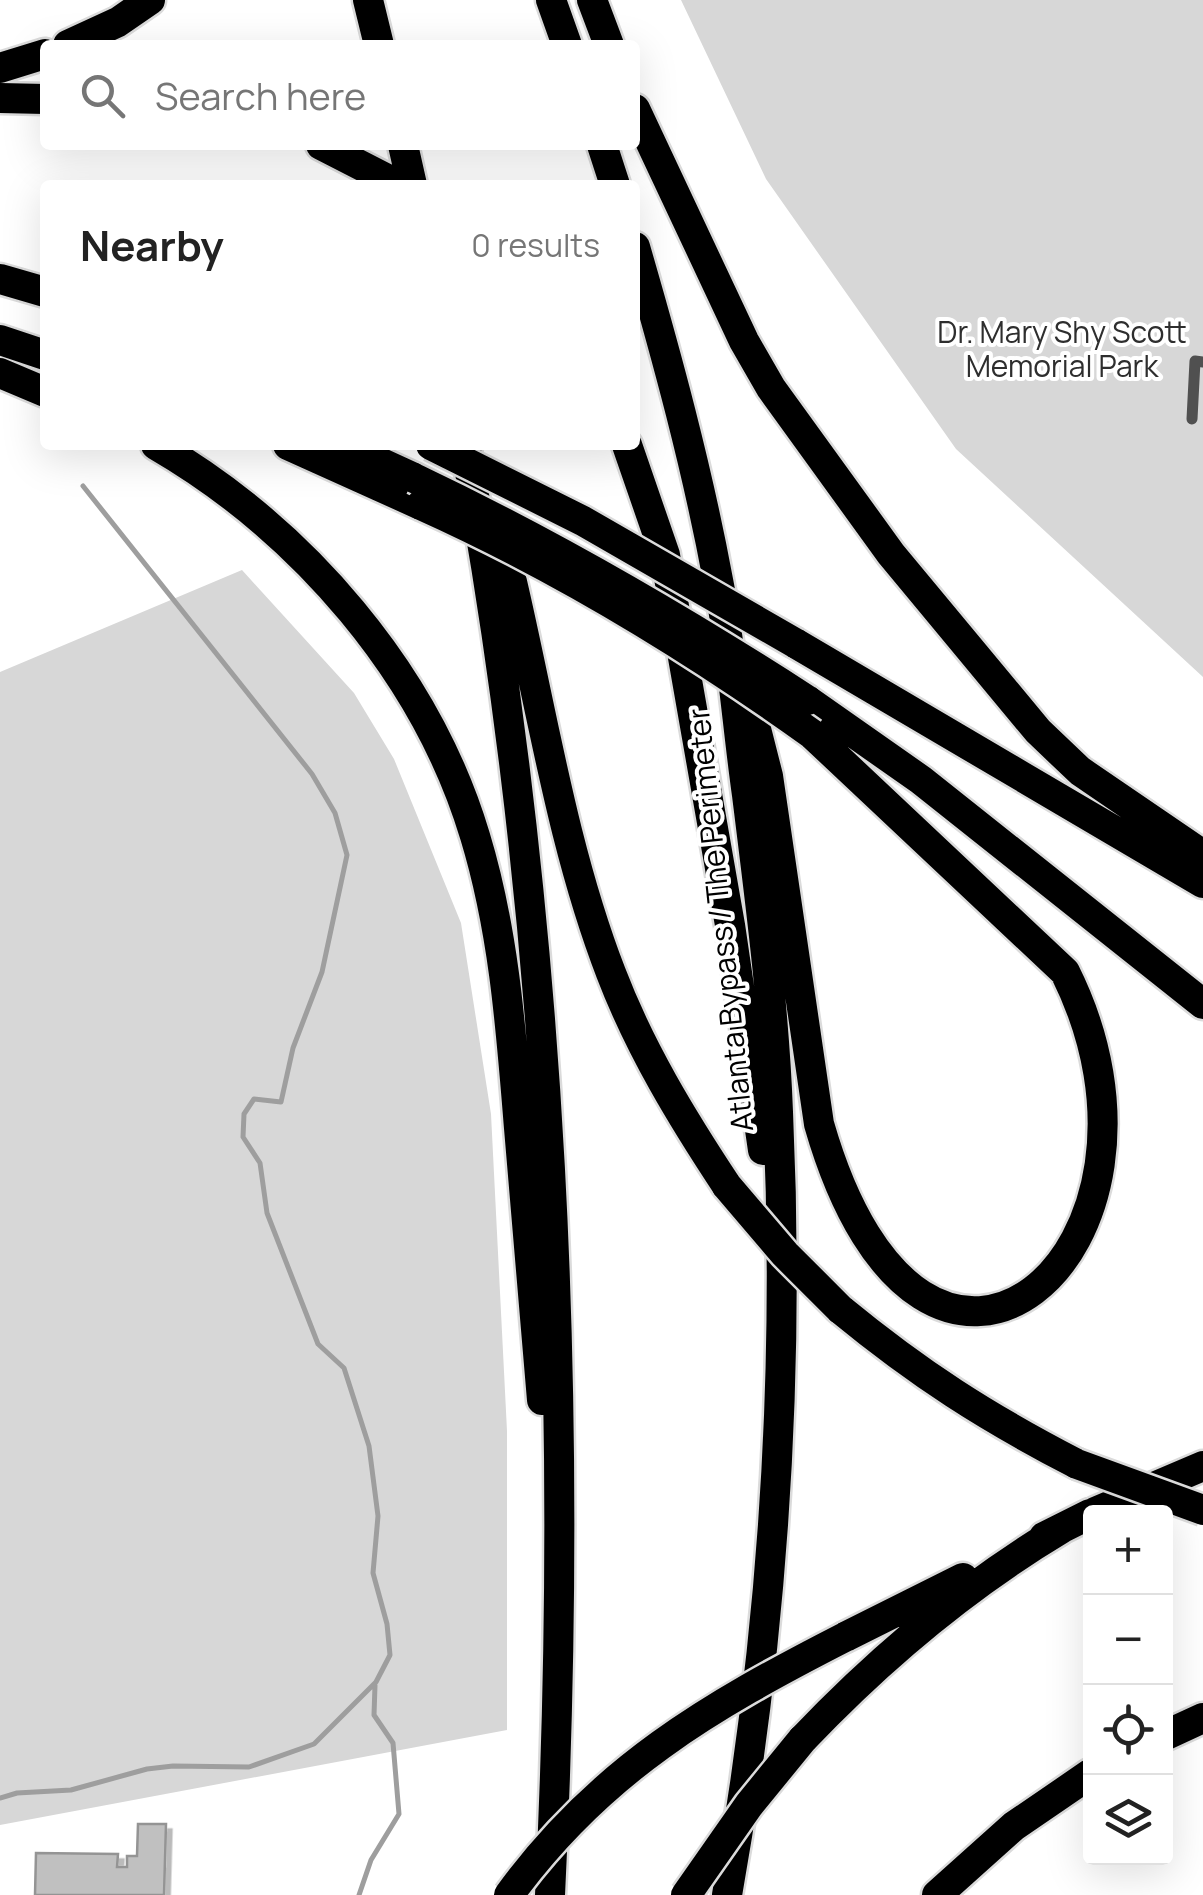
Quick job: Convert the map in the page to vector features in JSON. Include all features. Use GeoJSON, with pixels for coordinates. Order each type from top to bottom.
{"type":"FeatureCollection","features":[{"type":"Feature","properties":{"kind":"highway"},"geometry":{"type":"LineString","coordinates":[[79,40],[118,22],[150,0]]}},
{"type":"Feature","properties":{"kind":"highway"},"geometry":{"type":"LineString","coordinates":[[368,0],[379,40]]}},
{"type":"Feature","properties":{"kind":"highway"},"geometry":{"type":"LineString","coordinates":[[551,0],[566,40]]}},
{"type":"Feature","properties":{"kind":"highway"},"geometry":{"type":"LineString","coordinates":[[592,0],[608,40]]}},
{"type":"Feature","properties":{"kind":"highway"},"geometry":{"type":"LineString","coordinates":[[0,68],[40,56]]}},
{"type":"Feature","properties":{"kind":"highway"},"geometry":{"type":"LineString","coordinates":[[0,98],[40,98]]}},
{"type":"Feature","properties":{"kind":"highway"},"geometry":{"type":"LineString","coordinates":[[640,120],[744,341],[803,436],[892,554],[1038,732],[1080,771],[1203,855]]}},
{"type":"Feature","properties":{"kind":"highway"},"geometry":{"type":"LineString","coordinates":[[331,150],[389,180]]}},
{"type":"Feature","properties":{"kind":"highway"},"geometry":{"type":"LineString","coordinates":[[405,150],[411,180]]}},
{"type":"Feature","properties":{"kind":"highway"},"geometry":{"type":"LineString","coordinates":[[604,150],[613,180]]}},
{"type":"Feature","properties":{"kind":"highway","name":"Atlanta Bypass / The Perimeter"},"geometry":{"type":"LineString","coordinates":[[640,264],[675,382],[719,582],[770,992],[778,1112],[776,1492],[753,1717],[727,1895]]}},
{"type":"Feature","properties":{"kind":"highway"},"geometry":{"type":"LineString","coordinates":[[0,279],[40,291]]}},
{"type":"Feature","properties":{"kind":"highway"},"geometry":{"type":"LineString","coordinates":[[0,319],[40,331]]}},
{"type":"Feature","properties":{"kind":"highway"},"geometry":{"type":"LineString","coordinates":[[0,340],[40,353]]}},
{"type":"Feature","properties":{"kind":"highway"},"geometry":{"type":"LineString","coordinates":[[0,373],[40,390]]}},
{"type":"Feature","properties":{"kind":"highway"},"geometry":{"type":"LineString","coordinates":[[164,450],[255,514],[334,592],[388,659],[420,710],[444,754],[474,833],[491,894],[506,988],[560,1627]]}},
{"type":"Feature","properties":{"kind":"highway"},"geometry":{"type":"LineString","coordinates":[[302,450],[516,527],[724,646],[920,780],[1203,1004]]}},
{"type":"Feature","properties":{"kind":"highway"},"geometry":{"type":"LineString","coordinates":[[350,450],[707,662],[812,734],[1065,972],[1119,1043]]}},
{"type":"Feature","properties":{"kind":"highway"},"geometry":{"type":"LineString","coordinates":[[441,450],[583,521],[1203,883]]}},
{"type":"Feature","properties":{"kind":"highway"},"geometry":{"type":"LineString","coordinates":[[465,450],[480,522],[517,782],[543,1043],[559,1336],[560,1627],[550,1895]]}},
{"type":"Feature","properties":{"kind":"highway"},"geometry":{"type":"LineString","coordinates":[[629,450],[656,526],[672,593],[730,925],[780,1272]]}},
{"type":"Feature","properties":{"kind":"highway"},"geometry":{"type":"LineString","coordinates":[[480,522],[512,582],[580,879],[612,975],[660,1078],[727,1186],[785,1254],[840,1309],[940,1387],[998,1424],[1077,1464],[1203,1510]]}},
{"type":"Feature","properties":{"kind":"highway"},"geometry":{"type":"LineString","coordinates":[[719,582],[768,776],[820,1124],[831,1164],[848,1201],[900,1269],[917,1284],[948,1300],[983,1310],[1014,1311],[1066,1298]]}},
{"type":"Feature","properties":{"kind":"highway"},"geometry":{"type":"LineString","coordinates":[[1114,1505],[1203,1466]]}},
{"type":"Feature","properties":{"kind":"highway"},"geometry":{"type":"LineString","coordinates":[[508,1895],[574,1820],[652,1750],[707,1711],[845,1636],[1083,1519]]}},
{"type":"Feature","properties":{"kind":"highway"},"geometry":{"type":"LineString","coordinates":[[686,1895],[749,1804],[802,1740],[872,1670],[958,1596],[1061,1529]]}},
{"type":"Feature","properties":{"kind":"highway"},"geometry":{"type":"LineString","coordinates":[[1173,1732],[1203,1718]]}},
{"type":"Feature","properties":{"kind":"highway"},"geometry":{"type":"LineString","coordinates":[[937,1895],[1014,1826],[1089,1775]]}},
{"type":"Feature","properties":{"kind":"lane"},"geometry":{"type":"LineString","coordinates":[[1192,419],[1195,361],[1203,362]]}},
{"type":"Feature","properties":{"kind":"green space","name":"Dr. Mary Shy Scott Memorial Park"},"geometry":{"type":"Polygon","coordinates":[[[681,0],[1203,0],[1203,677],[956,449],[766,179],[681,0]]]}},
{"type":"Feature","properties":{"kind":"green space"},"geometry":{"type":"Polygon","coordinates":[[[242,570],[354,693],[394,759],[461,923],[491,1114],[507,1431],[507,1730],[0,1825],[0,672],[242,570]]]}},
{"type":"Feature","properties":{"kind":"building"},"geometry":{"type":"Polygon","coordinates":[[[138,1824],[166,1824],[164,1895],[35,1895],[36,1853],[118,1854],[117,1867],[127,1867],[127,1856],[137,1856],[138,1824]]]}},
{"type":"Feature","properties":{"kind":"waterway"},"geometry":{"type":"LineString","coordinates":[[0,1798],[17,1793],[71,1790],[147,1769],[249,1767],[314,1744],[376,1682],[390,1655],[387,1624],[373,1573],[378,1516],[369,1446],[344,1368],[318,1344],[267,1213],[260,1163],[243,1137],[244,1114],[254,1099],[281,1102],[293,1048],[322,972],[347,855],[335,813],[312,774],[83,486]]}},
{"type":"Feature","properties":{"kind":"waterway"},"geometry":{"type":"LineString","coordinates":[[359,1895],[371,1860],[399,1814],[393,1743],[374,1715],[375,1685]]}}]}
